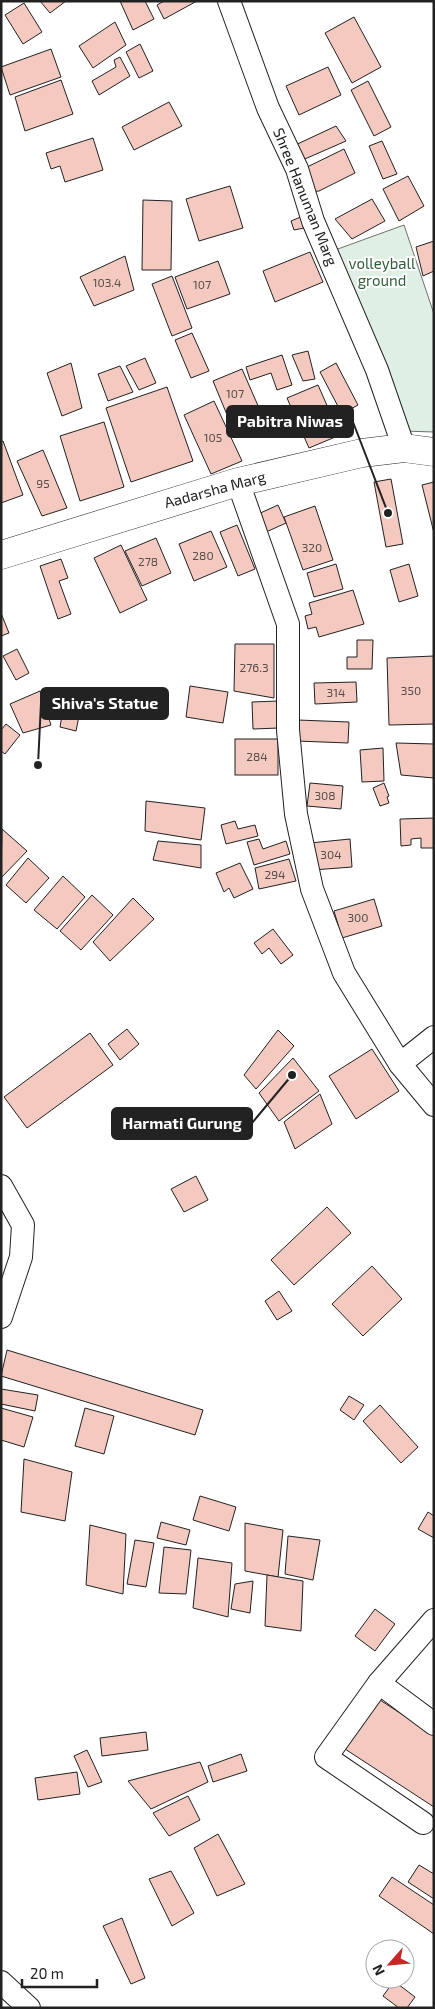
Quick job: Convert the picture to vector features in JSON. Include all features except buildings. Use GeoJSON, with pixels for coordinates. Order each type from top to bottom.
{"type":"FeatureCollection","features":[{"type":"Feature","properties":{"kind":"main road","name":"Aadarsha Marg"},"geometry":{"type":"LineString","coordinates":[[1,555],[238,482],[362,454],[404,448],[434,452]]}},
{"type":"Feature","properties":{"kind":"street","name":"Shree Hanuman Marg"},"geometry":{"type":"LineString","coordinates":[[230,1],[268,108],[297,169],[313,221],[377,370],[404,448]]}},
{"type":"Feature","properties":{"kind":"street"},"geometry":{"type":"LineString","coordinates":[[238,482],[288,624],[288,730],[296,814],[312,890],[344,973],[400,1064],[434,1105]]}},
{"type":"Feature","properties":{"kind":"street"},"geometry":{"type":"LineString","coordinates":[[400,1064],[434,1037]]}},
{"type":"Feature","properties":{"kind":"street"},"geometry":{"type":"LineString","coordinates":[[1,1186],[23,1225],[21,1257],[1,1317]]}},
{"type":"Feature","properties":{"kind":"street"},"geometry":{"type":"LineString","coordinates":[[423,1823],[326,1757],[379,1683],[434,1620]]}},
{"type":"Feature","properties":{"kind":"street"},"geometry":{"type":"LineString","coordinates":[[379,1683],[434,1724]]}},
{"type":"Feature","properties":{"kind":"street"},"geometry":{"type":"LineString","coordinates":[[1,1982],[29,2008]]}},
{"type":"Feature","properties":{"kind":"green space","name":"volleyball ground"},"geometry":{"type":"Polygon","coordinates":[[[404,225],[434,314],[434,432],[403,431],[335,250],[404,225]]]}},
{"type":"Feature","properties":{"kind":"place","name":"Pabitra Niwas"},"geometry":{"type":"Point","coordinates":[388,513]}},
{"type":"Feature","properties":{"kind":"place","name":"Shiva's Statue"},"geometry":{"type":"Point","coordinates":[38,765]}},
{"type":"Feature","properties":{"kind":"place","name":"Harmati Gurung"},"geometry":{"type":"Point","coordinates":[292,1075]}}]}
